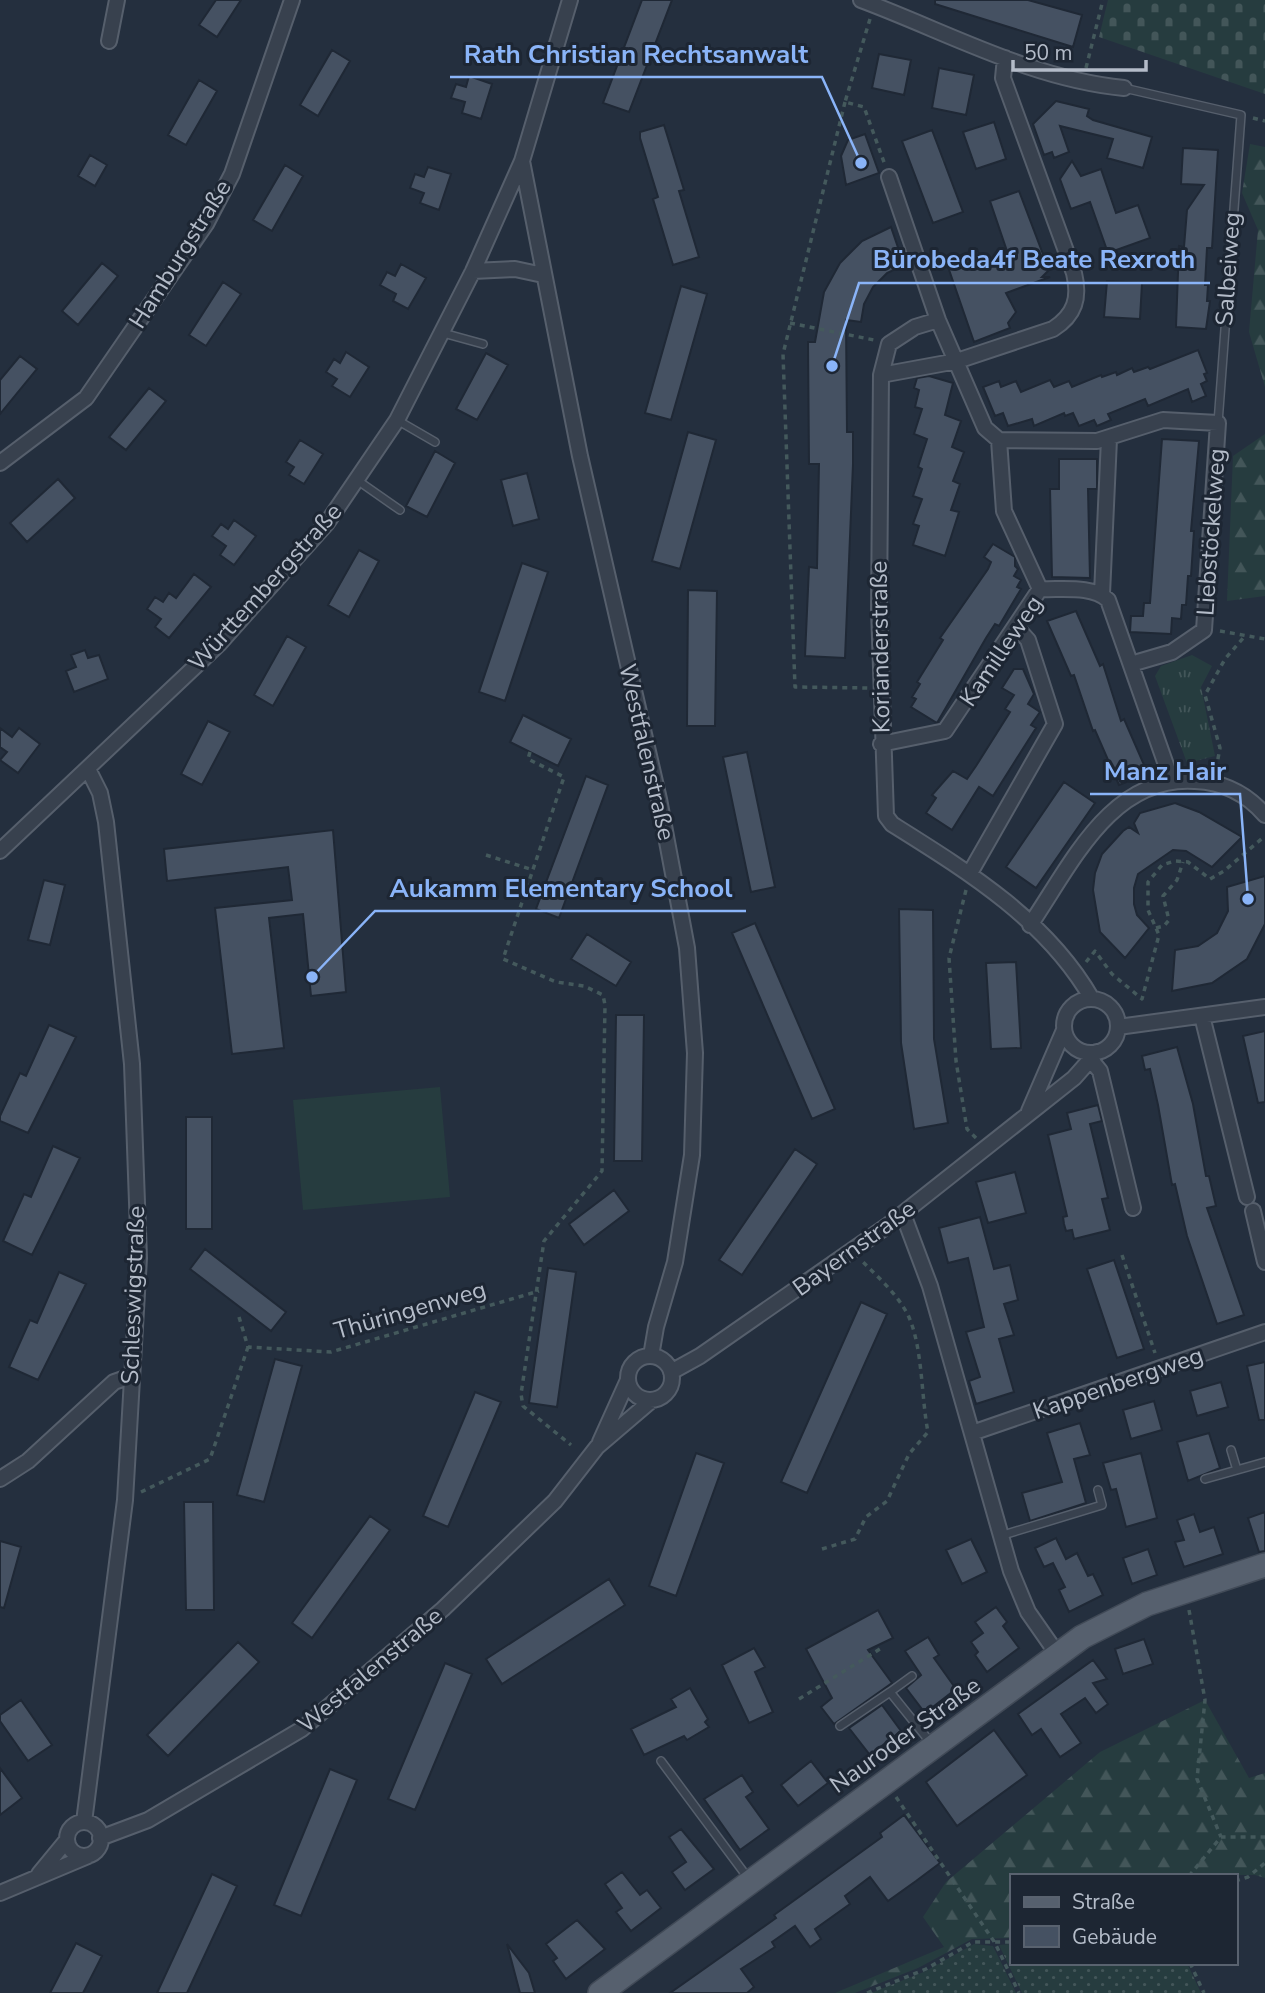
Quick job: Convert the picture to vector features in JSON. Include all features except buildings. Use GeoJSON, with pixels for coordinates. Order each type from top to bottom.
{"type":"FeatureCollection","features":[{"type":"Feature","properties":{"kind":"main road","name":"Nauroder Straße"},"geometry":{"type":"LineString","coordinates":[[600,1993],[1058,1654],[1121,1615],[1185,1590],[1265,1565]]}},
{"type":"Feature","properties":{"kind":"street"},"geometry":{"type":"LineString","coordinates":[[109,41],[117,0]]}},
{"type":"Feature","properties":{"kind":"street","name":"Hamburgstraße"},"geometry":{"type":"LineString","coordinates":[[0,463],[86,398],[206,224],[232,174],[292,0]]}},
{"type":"Feature","properties":{"kind":"street","name":"Württembergstraße"},"geometry":{"type":"LineString","coordinates":[[0,850],[219,644],[327,523],[397,420],[474,271],[522,161],[570,0]]}},
{"type":"Feature","properties":{"kind":"street"},"geometry":{"type":"LineString","coordinates":[[867,2],[1005,58],[1081,84],[1124,88]]}},
{"type":"Feature","properties":{"kind":"street"},"geometry":{"type":"LineString","coordinates":[[881,375],[957,361],[1053,329],[1066,321],[1074,307],[1078,290],[1003,78],[1005,58]]}},
{"type":"Feature","properties":{"kind":"street","name":"Westfalenstraße"},"geometry":{"type":"LineString","coordinates":[[522,161],[580,456],[668,842],[687,948],[693,1006],[695,1099],[692,1155],[675,1262],[654,1334],[651,1356]]}},
{"type":"Feature","properties":{"kind":"street"},"geometry":{"type":"LineString","coordinates":[[889,177],[938,320],[985,428],[999,440],[1004,511],[1040,589]]}},
{"type":"Feature","properties":{"kind":"street"},"geometry":{"type":"LineString","coordinates":[[474,271],[515,269],[543,275]]}},
{"type":"Feature","properties":{"kind":"street"},"geometry":{"type":"LineString","coordinates":[[889,344],[900,334],[938,320]]}},
{"type":"Feature","properties":{"kind":"street","name":"Korianderstraße"},"geometry":{"type":"LineString","coordinates":[[889,344],[881,375],[880,688],[886,816],[892,824],[970,873],[1008,902],[1078,974],[1092,999]]}},
{"type":"Feature","properties":{"kind":"street","name":"Liebstöckelweg"},"geometry":{"type":"LineString","coordinates":[[999,440],[1109,439],[1163,420],[1218,424],[1204,631],[1172,652],[1131,664]]}},
{"type":"Feature","properties":{"kind":"street"},"geometry":{"type":"LineString","coordinates":[[1109,439],[1102,594],[1108,600],[1171,779]]}},
{"type":"Feature","properties":{"kind":"street","name":"Kamilleweg"},"geometry":{"type":"LineString","coordinates":[[881,744],[945,731],[1040,589],[1102,594]]}},
{"type":"Feature","properties":{"kind":"street"},"geometry":{"type":"LineString","coordinates":[[970,873],[1055,724],[1028,640],[1016,627]]}},
{"type":"Feature","properties":{"kind":"street","name":"Schleswigstraße"},"geometry":{"type":"LineString","coordinates":[[84,1822],[125,1500],[139,1258],[132,1064],[106,822],[100,793],[88,769]]}},
{"type":"Feature","properties":{"kind":"street"},"geometry":{"type":"LineString","coordinates":[[1030,925],[1093,832],[1116,805],[1171,779],[1213,782],[1243,795],[1265,815]]}},
{"type":"Feature","properties":{"kind":"street"},"geometry":{"type":"LineString","coordinates":[[1094,1056],[1111,1043],[1118,1027],[1114,1011],[1108,1005],[1092,999],[1071,1008],[1064,1030],[1067,1038],[1080,1050],[1094,1056],[1100,1071],[1133,1208]]}},
{"type":"Feature","properties":{"kind":"street"},"geometry":{"type":"LineString","coordinates":[[1118,1027],[1265,1006]]}},
{"type":"Feature","properties":{"kind":"street"},"geometry":{"type":"LineString","coordinates":[[1202,1016],[1247,1197]]}},
{"type":"Feature","properties":{"kind":"street","name":"Bayernstraße"},"geometry":{"type":"LineString","coordinates":[[1028,1112],[1064,1030]]}},
{"type":"Feature","properties":{"kind":"street","name":"Bayernstraße"},"geometry":{"type":"LineString","coordinates":[[671,1372],[767,1311],[903,1214],[1074,1078],[1094,1056]]}},
{"type":"Feature","properties":{"kind":"street"},"geometry":{"type":"LineString","coordinates":[[1253,1211],[1265,1262]]}},
{"type":"Feature","properties":{"kind":"street"},"geometry":{"type":"LineString","coordinates":[[903,1214],[930,1286],[999,1536],[1028,1612],[1058,1654]]}},
{"type":"Feature","properties":{"kind":"street","name":"Kappenbergweg"},"geometry":{"type":"LineString","coordinates":[[972,1433],[1265,1332]]}},
{"type":"Feature","properties":{"kind":"street"},"geometry":{"type":"LineString","coordinates":[[651,1356],[663,1361],[671,1372],[666,1393],[652,1400],[639,1397],[628,1380],[632,1366],[651,1356]]}},
{"type":"Feature","properties":{"kind":"street"},"geometry":{"type":"LineString","coordinates":[[0,1479],[28,1461],[114,1382],[131,1376]]}},
{"type":"Feature","properties":{"kind":"street","name":"Westfalenstraße"},"geometry":{"type":"LineString","coordinates":[[597,1447],[628,1380]]}},
{"type":"Feature","properties":{"kind":"street","name":"Westfalenstraße"},"geometry":{"type":"LineString","coordinates":[[100,1838],[148,1820],[302,1729],[443,1609],[555,1501],[597,1447],[652,1400]]}},
{"type":"Feature","properties":{"kind":"street"},"geometry":{"type":"LineString","coordinates":[[0,1893],[36,1878],[88,1856],[97,1849],[100,1838],[97,1829],[84,1822],[70,1829],[67,1840],[36,1878]]}},
{"type":"Feature","properties":{"kind":"street"},"geometry":{"type":"LineString","coordinates":[[67,1840],[74,1853],[88,1856]]}},
{"type":"Feature","properties":{"kind":"lane","name":"Salbeiweg"},"geometry":{"type":"LineString","coordinates":[[1124,88],[1241,115],[1236,148],[1218,424]]}},
{"type":"Feature","properties":{"kind":"lane"},"geometry":{"type":"LineString","coordinates":[[443,333],[483,344]]}},
{"type":"Feature","properties":{"kind":"lane"},"geometry":{"type":"LineString","coordinates":[[397,420],[435,442]]}},
{"type":"Feature","properties":{"kind":"lane"},"geometry":{"type":"LineString","coordinates":[[356,480],[400,510]]}},
{"type":"Feature","properties":{"kind":"lane"},"geometry":{"type":"LineString","coordinates":[[1231,1450],[1237,1470]]}},
{"type":"Feature","properties":{"kind":"lane"},"geometry":{"type":"LineString","coordinates":[[1205,1479],[1265,1462]]}},
{"type":"Feature","properties":{"kind":"lane"},"geometry":{"type":"LineString","coordinates":[[999,1536],[1102,1505],[1098,1490]]}},
{"type":"Feature","properties":{"kind":"lane"},"geometry":{"type":"LineString","coordinates":[[840,1726],[912,1676]]}},
{"type":"Feature","properties":{"kind":"lane"},"geometry":{"type":"LineString","coordinates":[[890,1692],[934,1746]]}},
{"type":"Feature","properties":{"kind":"lane"},"geometry":{"type":"LineString","coordinates":[[661,1761],[751,1881]]}},
{"type":"Feature","properties":{"kind":"path"},"geometry":{"type":"LineString","coordinates":[[1081,84],[1103,0]]}},
{"type":"Feature","properties":{"kind":"path"},"geometry":{"type":"LineString","coordinates":[[867,2],[783,354],[795,687],[880,688]]}},
{"type":"Feature","properties":{"kind":"path"},"geometry":{"type":"LineString","coordinates":[[845,102],[864,107],[889,177]]}},
{"type":"Feature","properties":{"kind":"path"},"geometry":{"type":"LineString","coordinates":[[790,323],[889,344]]}},
{"type":"Feature","properties":{"kind":"path"},"geometry":{"type":"LineString","coordinates":[[1204,631],[1264,637]]}},
{"type":"Feature","properties":{"kind":"path"},"geometry":{"type":"LineString","coordinates":[[1213,782],[1220,748],[1205,695],[1225,659],[1244,637]]}},
{"type":"Feature","properties":{"kind":"path"},"geometry":{"type":"LineString","coordinates":[[530,752],[528,759],[564,777],[503,959],[556,982],[584,986],[603,995],[605,1006],[602,1171],[544,1241],[539,1291],[521,1394],[523,1406],[571,1445]]}},
{"type":"Feature","properties":{"kind":"path"},"geometry":{"type":"LineString","coordinates":[[1078,974],[1095,951],[1112,974],[1142,999],[1159,935],[1148,910],[1148,882],[1162,865],[1183,862],[1210,879],[1224,871],[1265,836]]}},
{"type":"Feature","properties":{"kind":"path"},"geometry":{"type":"LineString","coordinates":[[486,855],[533,870]]}},
{"type":"Feature","properties":{"kind":"path"},"geometry":{"type":"LineString","coordinates":[[1156,928],[1164,926],[1168,920],[1163,896],[1177,880],[1183,862]]}},
{"type":"Feature","properties":{"kind":"path"},"geometry":{"type":"LineString","coordinates":[[970,873],[949,958],[956,1061],[967,1129],[984,1147]]}},
{"type":"Feature","properties":{"kind":"path"},"geometry":{"type":"LineString","coordinates":[[1122,1255],[1160,1368]]}},
{"type":"Feature","properties":{"kind":"path"},"geometry":{"type":"LineString","coordinates":[[822,1549],[855,1539],[866,1517],[887,1501],[909,1454],[928,1432],[921,1398],[920,1368],[908,1317],[889,1288],[863,1262]]}},
{"type":"Feature","properties":{"kind":"path","name":"Thüringenweg"},"geometry":{"type":"LineString","coordinates":[[248,1347],[331,1352],[539,1291]]}},
{"type":"Feature","properties":{"kind":"path"},"geometry":{"type":"LineString","coordinates":[[125,1500],[210,1459],[248,1347],[239,1317]]}},
{"type":"Feature","properties":{"kind":"path"},"geometry":{"type":"LineString","coordinates":[[1185,1590],[1205,1700],[1197,1779],[1221,1837]]}},
{"type":"Feature","properties":{"kind":"path"},"geometry":{"type":"LineString","coordinates":[[799,1699],[880,1649]]}},
{"type":"Feature","properties":{"kind":"path"},"geometry":{"type":"LineString","coordinates":[[885,1781],[995,1943],[1019,1993]]}},
{"type":"Feature","properties":{"kind":"path"},"geometry":{"type":"LineString","coordinates":[[1221,1837],[1265,1838]]}},
{"type":"Feature","properties":{"kind":"path"},"geometry":{"type":"LineString","coordinates":[[1191,1874],[1221,1837]]}},
{"type":"Feature","properties":{"kind":"path"},"geometry":{"type":"LineString","coordinates":[[1237,1880],[1248,1877],[1265,1863]]}},
{"type":"Feature","properties":{"kind":"path"},"geometry":{"type":"LineString","coordinates":[[868,1993],[926,1969],[973,1942],[1010,1942]]}},
{"type":"Feature","properties":{"kind":"path"},"geometry":{"type":"LineString","coordinates":[[1190,1965],[1204,1993]]}},
{"type":"Feature","properties":{"kind":"green space"},"geometry":{"type":"Polygon","coordinates":[[[1108,0],[1265,0],[1265,94],[1099,37],[1108,0]]]}},
{"type":"Feature","properties":{"kind":"green space"},"geometry":{"type":"Polygon","coordinates":[[[1250,144],[1265,147],[1265,387],[1249,332],[1258,230],[1242,193],[1250,144]]]}},
{"type":"Feature","properties":{"kind":"green space"},"geometry":{"type":"Polygon","coordinates":[[[1265,434],[1265,596],[1227,601],[1233,456],[1265,434]]]}},
{"type":"Feature","properties":{"kind":"green space"},"geometry":{"type":"Polygon","coordinates":[[[1192,655],[1212,666],[1201,687],[1215,756],[1187,763],[1155,676],[1161,666],[1192,655]]]}},
{"type":"Feature","properties":{"kind":"green space"},"geometry":{"type":"Polygon","coordinates":[[[440,1087],[450,1197],[303,1210],[293,1100],[440,1087]]]}},
{"type":"Feature","properties":{"kind":"green space"},"geometry":{"type":"Polygon","coordinates":[[[1205,1700],[1249,1778],[1265,1773],[1265,1878],[1237,1874],[1010,1874],[1010,1938],[972,1939],[918,1968],[855,1993],[835,1993],[944,1947],[923,1917],[946,1882],[1100,1752],[1205,1700]]]}},
{"type":"Feature","properties":{"kind":"green space"},"geometry":{"type":"Polygon","coordinates":[[[974,1944],[993,1946],[1016,1993],[871,1993],[926,1971],[974,1944]]]}},
{"type":"Feature","properties":{"kind":"green space"},"geometry":{"type":"Polygon","coordinates":[[[1010,1944],[1010,1965],[1188,1965],[1201,1993],[1022,1993],[999,1945],[1010,1944]]]}},
{"type":"Feature","properties":{"kind":"place","name":"Rath Christian Rechtsanwalt"},"geometry":{"type":"Point","coordinates":[861,163]}},
{"type":"Feature","properties":{"kind":"place","name":"Bürobeda4f Beate Rexroth"},"geometry":{"type":"Point","coordinates":[832,366]}},
{"type":"Feature","properties":{"kind":"place","name":"Manz Hair"},"geometry":{"type":"Point","coordinates":[1248,899]}},
{"type":"Feature","properties":{"kind":"place","name":"Aukamm Elementary School"},"geometry":{"type":"Point","coordinates":[312,977]}}]}
